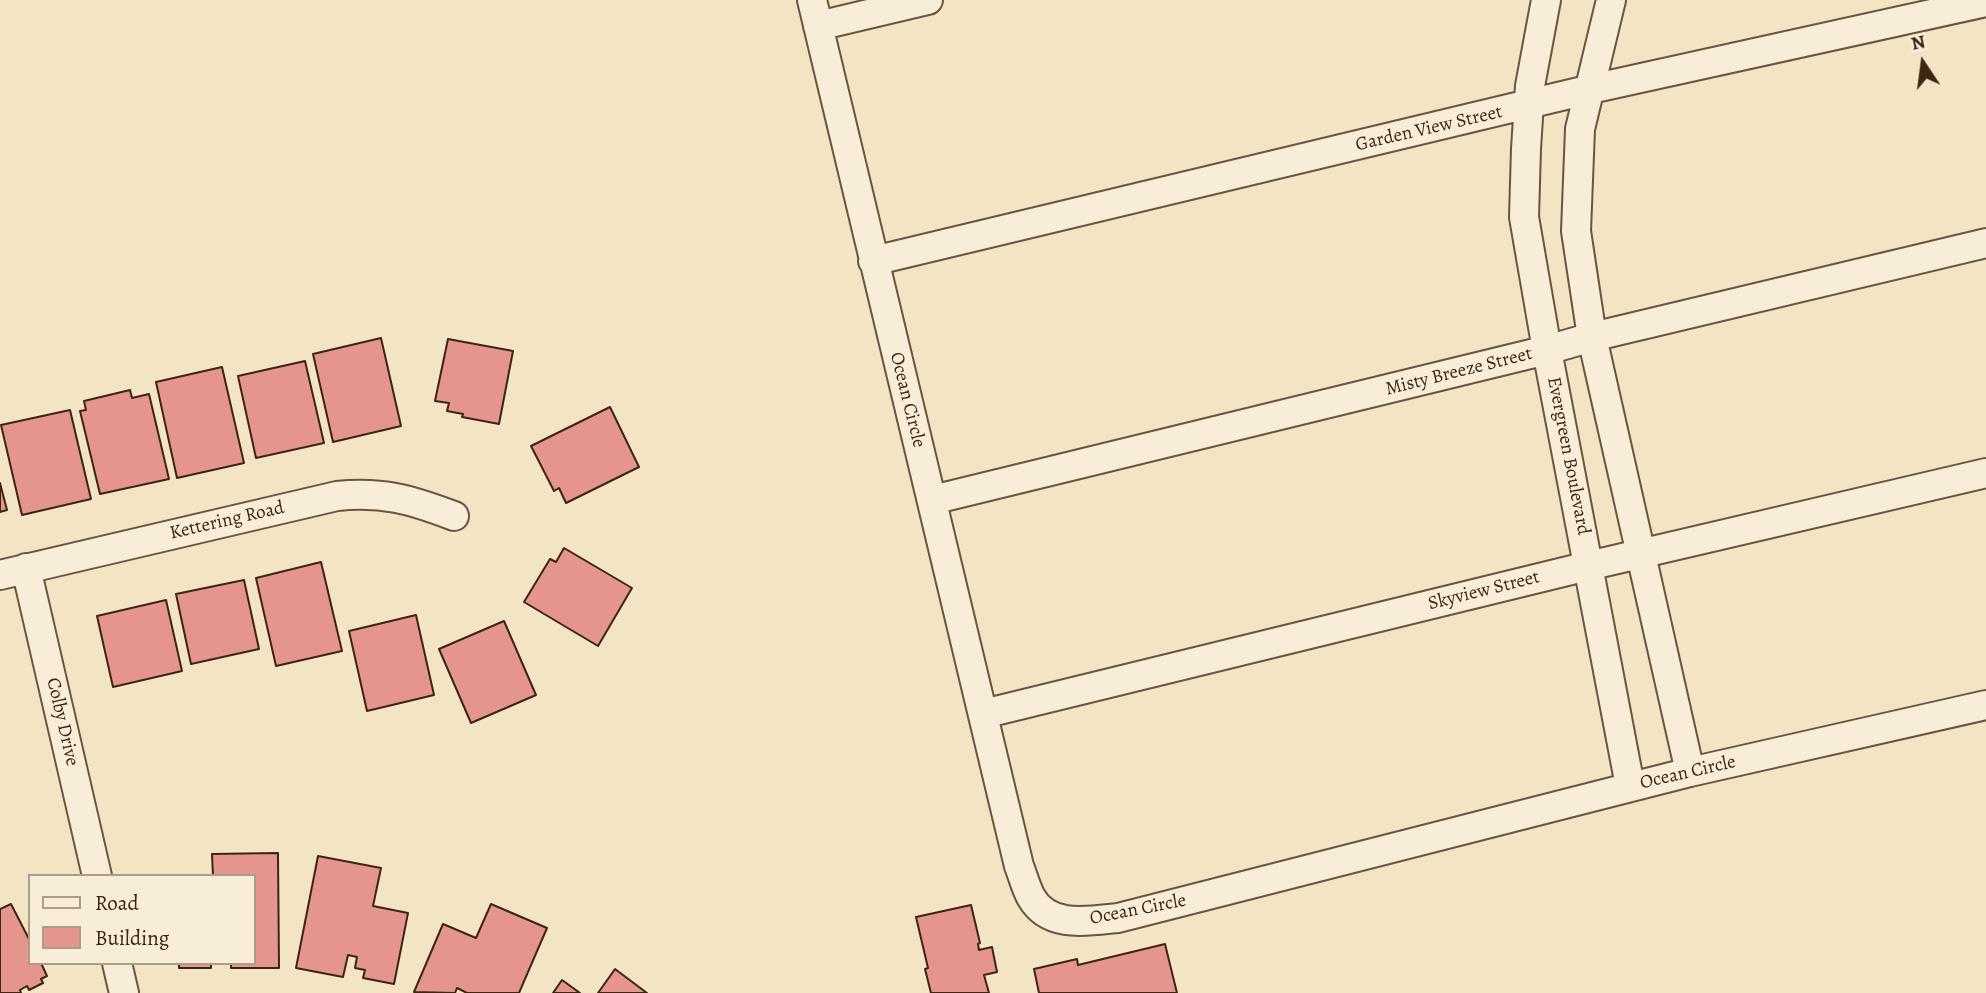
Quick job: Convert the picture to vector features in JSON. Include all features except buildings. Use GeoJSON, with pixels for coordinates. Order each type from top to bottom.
{"type":"FeatureCollection","features":[{"type":"Feature","properties":{"kind":"street"},"geometry":{"type":"LineString","coordinates":[[815,13],[928,0]]}},
{"type":"Feature","properties":{"kind":"street","name":"Evergreen Boulevard"},"geometry":{"type":"LineString","coordinates":[[1546,0],[1529,106],[1524,217],[1630,786]]}},
{"type":"Feature","properties":{"kind":"street"},"geometry":{"type":"LineString","coordinates":[[1611,0],[1580,129],[1576,231],[1591,337],[1690,772]]}},
{"type":"Feature","properties":{"kind":"street","name":"Garden View Street"},"geometry":{"type":"LineString","coordinates":[[873,261],[1591,89],[1986,2]]}},
{"type":"Feature","properties":{"kind":"street","name":"Ocean Circle"},"geometry":{"type":"LineString","coordinates":[[815,13],[1019,866],[1032,899],[1051,917],[1080,922],[1118,918],[1630,786],[1986,705]]}},
{"type":"Feature","properties":{"kind":"street","name":"Misty Breeze Street"},"geometry":{"type":"LineString","coordinates":[[932,500],[1591,337],[1986,243]]}},
{"type":"Feature","properties":{"kind":"street","name":"Skyview Street"},"geometry":{"type":"LineString","coordinates":[[983,714],[1588,566],[1986,473]]}},
{"type":"Feature","properties":{"kind":"street","name":"Kettering Road"},"geometry":{"type":"LineString","coordinates":[[13,571],[337,496],[381,494],[404,498],[454,516]]}},
{"type":"Feature","properties":{"kind":"street","name":"Colby Drive"},"geometry":{"type":"LineString","coordinates":[[13,571],[96,874]]}},
{"type":"Feature","properties":{"kind":"street"},"geometry":{"type":"LineString","coordinates":[[117,965],[124,993]]}}]}
